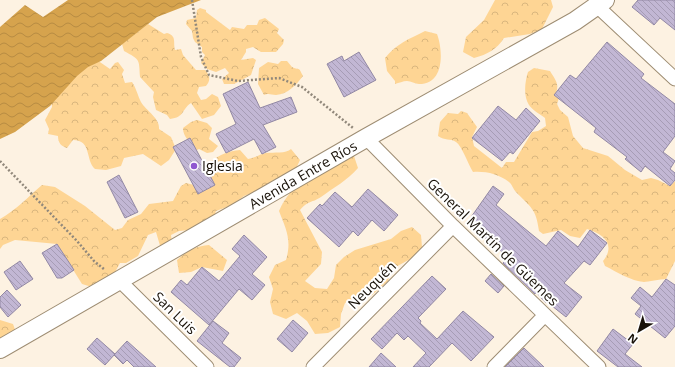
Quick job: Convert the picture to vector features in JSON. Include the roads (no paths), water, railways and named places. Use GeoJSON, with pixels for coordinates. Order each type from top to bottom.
{"type":"FeatureCollection","features":[{"type":"Feature","properties":{"kind":"street"},"geometry":{"type":"LineString","coordinates":[[601,3],[675,79]]}},
{"type":"Feature","properties":{"kind":"street","name":"Avenida Entre Ríos"},"geometry":{"type":"LineString","coordinates":[[0,349],[366,138],[575,21],[601,3]]}},
{"type":"Feature","properties":{"kind":"street","name":"General Martín de Güemes"},"geometry":{"type":"LineString","coordinates":[[366,138],[453,226],[599,367]]}},
{"type":"Feature","properties":{"kind":"street","name":"Neuquén"},"geometry":{"type":"LineString","coordinates":[[313,367],[453,226]]}},
{"type":"Feature","properties":{"kind":"street","name":"San Luis"},"geometry":{"type":"LineString","coordinates":[[120,281],[207,367]]}},
{"type":"Feature","properties":{"kind":"street"},"geometry":{"type":"LineString","coordinates":[[494,367],[545,315]]}},
{"type":"Feature","properties":{"kind":"water"},"geometry":{"type":"Polygon","coordinates":[[[68,0],[201,0],[157,17],[101,61],[88,67],[77,76],[50,106],[15,132],[0,139],[0,27],[25,5],[43,17],[68,0]]]}},
{"type":"Feature","properties":{"kind":"place","name":"Iglesia"},"geometry":{"type":"Point","coordinates":[194,166]}}]}
